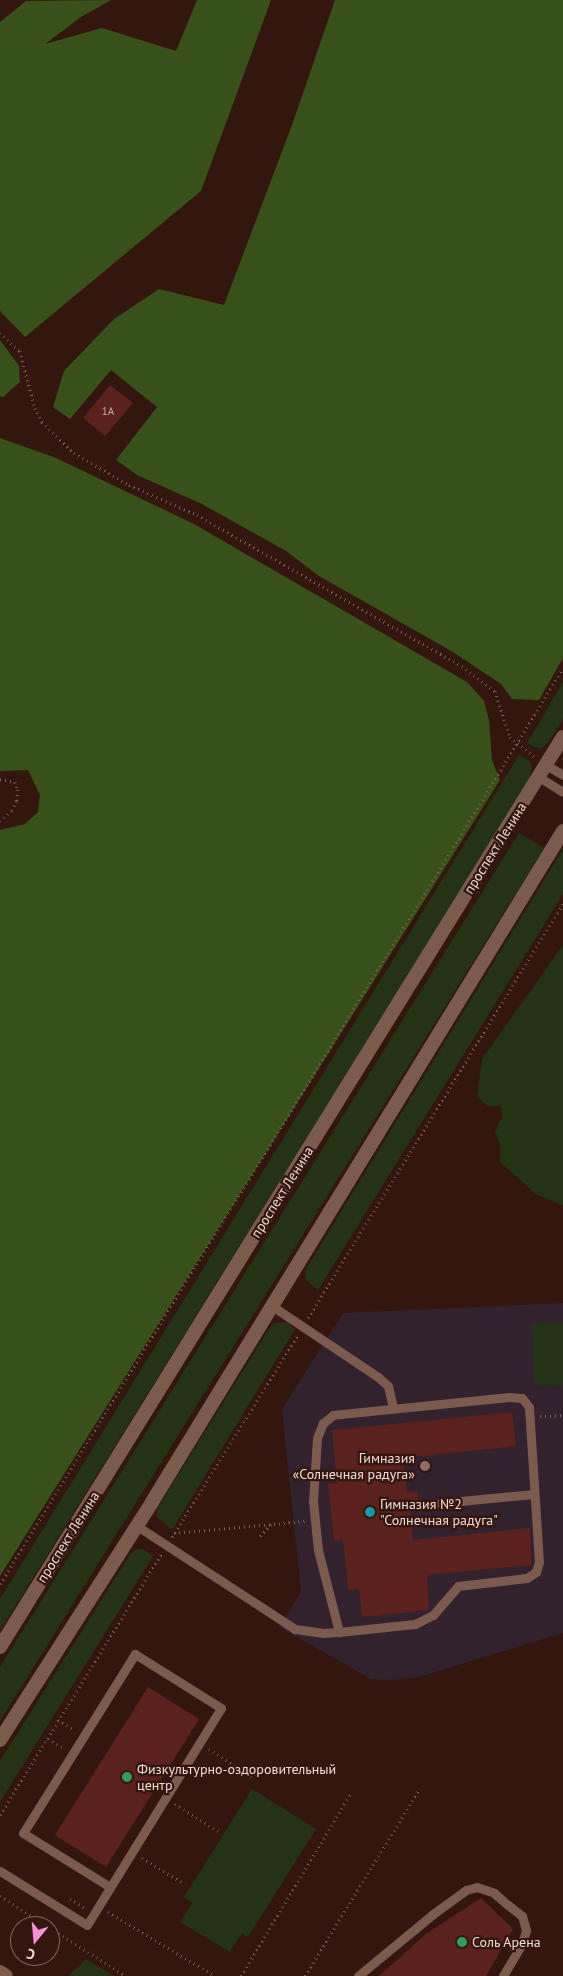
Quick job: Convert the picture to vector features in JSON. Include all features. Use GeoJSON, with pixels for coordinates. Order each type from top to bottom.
{"type":"FeatureCollection","features":[{"type":"Feature","properties":{"kind":"street","name":"проспект Ленина"},"geometry":{"type":"LineString","coordinates":[[0,1647],[563,737]]}},
{"type":"Feature","properties":{"kind":"street"},"geometry":{"type":"LineString","coordinates":[[0,1740],[137,1526],[563,831]]}},
{"type":"Feature","properties":{"kind":"street"},"geometry":{"type":"LineString","coordinates":[[0,1972],[6,1976]]}},
{"type":"Feature","properties":{"kind":"lane"},"geometry":{"type":"LineString","coordinates":[[543,771],[563,775]]}},
{"type":"Feature","properties":{"kind":"lane"},"geometry":{"type":"LineString","coordinates":[[543,771],[563,792]]}},
{"type":"Feature","properties":{"kind":"lane"},"geometry":{"type":"LineString","coordinates":[[272,1306],[378,1377],[388,1386],[393,1408]]}},
{"type":"Feature","properties":{"kind":"lane"},"geometry":{"type":"LineString","coordinates":[[137,1526],[295,1629],[322,1633],[339,1632],[415,1624],[433,1615],[458,1586],[527,1578],[536,1572],[539,1562],[530,1416],[529,1408],[522,1398],[509,1396],[333,1415],[323,1423],[317,1438],[313,1501],[318,1550],[339,1632]]}},
{"type":"Feature","properties":{"kind":"lane"},"geometry":{"type":"LineString","coordinates":[[440,1503],[534,1494]]}},
{"type":"Feature","properties":{"kind":"lane"},"geometry":{"type":"LineString","coordinates":[[0,1871],[87,1925],[99,1906],[221,1708],[135,1654],[23,1833],[110,1887]]}},
{"type":"Feature","properties":{"kind":"lane"},"geometry":{"type":"LineString","coordinates":[[358,1976],[433,1914],[466,1890],[477,1887],[494,1893],[522,1916],[526,1930],[522,1944],[503,1976]]}},
{"type":"Feature","properties":{"kind":"path"},"geometry":{"type":"LineString","coordinates":[[0,334],[20,351],[35,408],[42,422],[68,449],[129,486],[197,516],[462,666],[495,691],[505,729],[518,746],[543,771]]}},
{"type":"Feature","properties":{"kind":"path"},"geometry":{"type":"LineString","coordinates":[[0,1584],[518,746],[563,668]]}},
{"type":"Feature","properties":{"kind":"path"},"geometry":{"type":"LineString","coordinates":[[0,779],[9,779],[18,790],[17,801],[12,811],[0,821]]}},
{"type":"Feature","properties":{"kind":"path"},"geometry":{"type":"LineString","coordinates":[[0,1815],[563,904]]}},
{"type":"Feature","properties":{"kind":"path"},"geometry":{"type":"LineString","coordinates":[[530,1416],[563,1415]]}},
{"type":"Feature","properties":{"kind":"path"},"geometry":{"type":"LineString","coordinates":[[174,1533],[315,1520]]}},
{"type":"Feature","properties":{"kind":"path"},"geometry":{"type":"LineString","coordinates":[[260,1536],[271,1524]]}},
{"type":"Feature","properties":{"kind":"path"},"geometry":{"type":"LineString","coordinates":[[199,1743],[252,1777]]}},
{"type":"Feature","properties":{"kind":"path"},"geometry":{"type":"LineString","coordinates":[[305,1976],[419,1788]]}},
{"type":"Feature","properties":{"kind":"path"},"geometry":{"type":"LineString","coordinates":[[241,1976],[351,1793]]}},
{"type":"Feature","properties":{"kind":"path"},"geometry":{"type":"LineString","coordinates":[[165,1798],[218,1831]]}},
{"type":"Feature","properties":{"kind":"path"},"geometry":{"type":"LineString","coordinates":[[132,1852],[185,1884]]}},
{"type":"Feature","properties":{"kind":"path"},"geometry":{"type":"LineString","coordinates":[[0,1896],[32,1916]]}},
{"type":"Feature","properties":{"kind":"path"},"geometry":{"type":"LineString","coordinates":[[65,1896],[89,1911],[94,1903],[215,1976]]}},
{"type":"Feature","properties":{"kind":"path"},"geometry":{"type":"LineString","coordinates":[[60,1934],[126,1976]]}},
{"type":"Feature","properties":{"kind":"shaded area","name":"Гимназия «Солнечная радуга»"},"geometry":{"type":"Polygon","coordinates":[[[563,1303],[563,1633],[419,1677],[389,1680],[371,1679],[279,1627],[301,1592],[282,1409],[343,1313],[563,1303]]]}},
{"type":"Feature","properties":{"kind":"green space"},"geometry":{"type":"Polygon","coordinates":[[[111,0],[81,17],[45,44],[102,28],[176,51],[197,0],[271,0],[201,191],[25,337],[0,311],[0,22],[26,1],[111,0]]]}},
{"type":"Feature","properties":{"kind":"green space"},"geometry":{"type":"Polygon","coordinates":[[[335,0],[563,0],[563,658],[539,700],[512,699],[501,684],[453,652],[319,576],[286,551],[202,504],[137,475],[116,460],[157,407],[111,370],[70,419],[53,407],[64,371],[114,319],[159,289],[224,305],[292,125],[335,0]]]}},
{"type":"Feature","properties":{"kind":"green space"},"geometry":{"type":"Polygon","coordinates":[[[0,340],[19,366],[20,382],[3,397],[0,396],[0,340]]]}},
{"type":"Feature","properties":{"kind":"green space"},"geometry":{"type":"Polygon","coordinates":[[[0,438],[56,458],[194,524],[467,682],[484,701],[489,720],[492,760],[500,780],[0,1576],[0,830],[25,824],[38,812],[40,795],[28,770],[0,771],[0,438]]]}},
{"type":"Feature","properties":{"kind":"green space"},"geometry":{"type":"Polygon","coordinates":[[[563,682],[563,719],[548,743],[542,748],[534,747],[527,743],[563,682]]]}},
{"type":"Feature","properties":{"kind":"green space"},"geometry":{"type":"Polygon","coordinates":[[[519,755],[530,761],[532,768],[529,780],[0,1631],[0,1599],[519,755]]]}},
{"type":"Feature","properties":{"kind":"green space"},"geometry":{"type":"Polygon","coordinates":[[[519,833],[544,848],[0,1721],[0,1667],[519,833]]]}},
{"type":"Feature","properties":{"kind":"green space"},"geometry":{"type":"Polygon","coordinates":[[[563,849],[563,894],[318,1290],[305,1279],[306,1269],[563,849]]]}},
{"type":"Feature","properties":{"kind":"green space"},"geometry":{"type":"Polygon","coordinates":[[[563,945],[563,1205],[561,1205],[536,1194],[500,1162],[500,1144],[495,1131],[502,1117],[501,1106],[488,1106],[477,1097],[482,1059],[563,945]]]}},
{"type":"Feature","properties":{"kind":"green space"},"geometry":{"type":"Polygon","coordinates":[[[279,1322],[288,1323],[295,1329],[172,1530],[157,1517],[157,1509],[272,1324],[279,1322]]]}},
{"type":"Feature","properties":{"kind":"green space"},"geometry":{"type":"Polygon","coordinates":[[[563,1323],[563,1385],[535,1386],[532,1324],[563,1323]]]}},
{"type":"Feature","properties":{"kind":"green space"},"geometry":{"type":"Polygon","coordinates":[[[143,1549],[153,1556],[0,1802],[0,1761],[129,1556],[134,1550],[143,1549]]]}},
{"type":"Feature","properties":{"kind":"green space"},"geometry":{"type":"Polygon","coordinates":[[[252,1789],[316,1829],[248,1937],[242,1933],[230,1952],[180,1922],[192,1903],[184,1897],[252,1789]]]}},
{"type":"Feature","properties":{"kind":"green space"},"geometry":{"type":"Polygon","coordinates":[[[85,1960],[89,1961],[114,1976],[68,1976],[85,1960]]]}},
{"type":"Feature","properties":{"kind":"building"},"geometry":{"type":"Polygon","coordinates":[[[110,385],[133,403],[105,436],[83,418],[110,385]]]}},
{"type":"Feature","properties":{"kind":"building","name":"Гимназия №2 \"Солнечная радуга\""},"geometry":{"type":"Polygon","coordinates":[[[512,1412],[516,1446],[403,1458],[407,1492],[417,1491],[419,1507],[410,1508],[413,1540],[530,1528],[532,1565],[427,1575],[429,1610],[362,1617],[359,1589],[348,1590],[343,1540],[334,1541],[328,1484],[337,1483],[332,1430],[512,1412]]]}},
{"type":"Feature","properties":{"kind":"building","name":"Физкультурно-оздоровительный центр"},"geometry":{"type":"Polygon","coordinates":[[[148,1687],[199,1719],[106,1867],[55,1835],[148,1687]]]}},
{"type":"Feature","properties":{"kind":"building","name":"Соль Арена"},"geometry":{"type":"Polygon","coordinates":[[[481,1898],[513,1929],[486,1976],[379,1976],[426,1934],[481,1898]]]}},
{"type":"Feature","properties":{"kind":"place","name":"Гимназия «Солнечная радуга»"},"geometry":{"type":"Point","coordinates":[425,1466]}},
{"type":"Feature","properties":{"kind":"place","name":"Гимназия №2 \"Солнечная радуга\""},"geometry":{"type":"Point","coordinates":[370,1512]}},
{"type":"Feature","properties":{"kind":"place","name":"Физкультурно-оздоровительный центр"},"geometry":{"type":"Point","coordinates":[127,1777]}},
{"type":"Feature","properties":{"kind":"place","name":"Соль Арена"},"geometry":{"type":"Point","coordinates":[462,1942]}}]}
